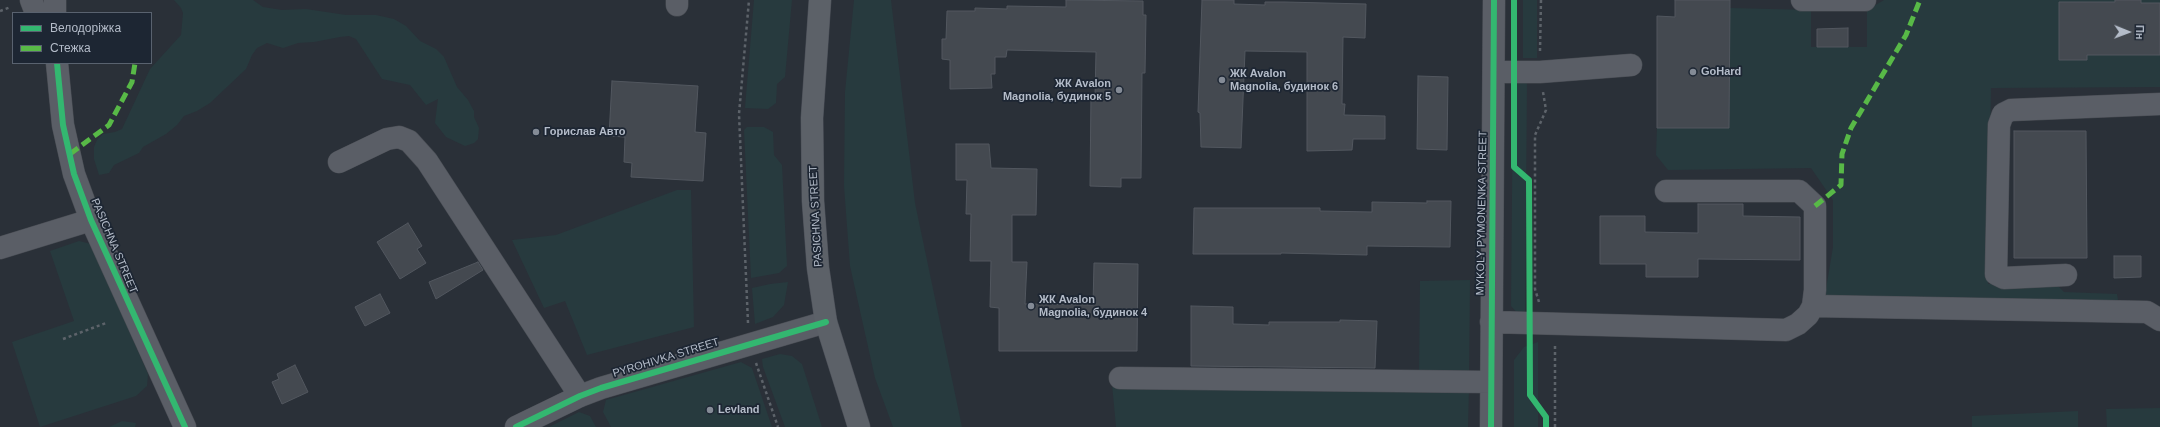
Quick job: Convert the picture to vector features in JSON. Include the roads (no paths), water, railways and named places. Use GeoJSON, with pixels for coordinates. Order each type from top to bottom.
{"type":"FeatureCollection","features":[{"type":"Feature","properties":{"kind":"main road","name":"PASICHNA STREET"},"geometry":{"type":"LineString","coordinates":[[820,0],[812,110],[813,170],[818,268],[826,322],[859,427]]}},
{"type":"Feature","properties":{"kind":"street"},"geometry":{"type":"LineString","coordinates":[[55,0],[55,12]]}},
{"type":"Feature","properties":{"kind":"street","name":"MYKOLY PYMONENKA STREET"},"geometry":{"type":"LineString","coordinates":[[1491,427],[1494,0]]}},
{"type":"Feature","properties":{"kind":"street"},"geometry":{"type":"LineString","coordinates":[[1802,0],[1865,0]]}},
{"type":"Feature","properties":{"kind":"street"},"geometry":{"type":"LineString","coordinates":[[1494,72],[1540,72],[1630,65]]}},
{"type":"Feature","properties":{"kind":"street","name":"PASICHNA STREET"},"geometry":{"type":"LineString","coordinates":[[56,68],[63,125],[74,174],[91,220],[185,427]]}},
{"type":"Feature","properties":{"kind":"street"},"geometry":{"type":"LineString","coordinates":[[2066,275],[2004,278],[1996,274],[1999,125],[2003,114],[2012,110],[2160,104]]}},
{"type":"Feature","properties":{"kind":"street"},"geometry":{"type":"LineString","coordinates":[[339,162],[386,139],[399,137],[409,140],[427,161],[580,396]]}},
{"type":"Feature","properties":{"kind":"street"},"geometry":{"type":"LineString","coordinates":[[1491,322],[1786,330],[1798,324],[1808,315],[1814,306],[1815,206],[1799,191],[1666,191]]}},
{"type":"Feature","properties":{"kind":"street"},"geometry":{"type":"LineString","coordinates":[[0,248],[91,220]]}},
{"type":"Feature","properties":{"kind":"street"},"geometry":{"type":"LineString","coordinates":[[1814,306],[2156,312]]}},
{"type":"Feature","properties":{"kind":"street","name":"PYROHIVKA STREET"},"geometry":{"type":"LineString","coordinates":[[516,427],[580,396],[751,343],[826,322]]}},
{"type":"Feature","properties":{"kind":"street"},"geometry":{"type":"LineString","coordinates":[[1120,378],[1491,382]]}},
{"type":"Feature","properties":{"kind":"place","name":"GoHard"},"geometry":{"type":"Point","coordinates":[1693,72]}},
{"type":"Feature","properties":{"kind":"place","name":"ЖК Avalon Magnolia, будинок 6"},"geometry":{"type":"Point","coordinates":[1222,80]}},
{"type":"Feature","properties":{"kind":"place","name":"ЖК Avalon Magnolia, будинок 5"},"geometry":{"type":"Point","coordinates":[1119,90]}},
{"type":"Feature","properties":{"kind":"place","name":"Горислав Авто"},"geometry":{"type":"Point","coordinates":[536,132]}},
{"type":"Feature","properties":{"kind":"place","name":"ЖК Avalon Magnolia, будинок 4"},"geometry":{"type":"Point","coordinates":[1031,306]}},
{"type":"Feature","properties":{"kind":"place","name":"Levland"},"geometry":{"type":"Point","coordinates":[710,410]}}]}
